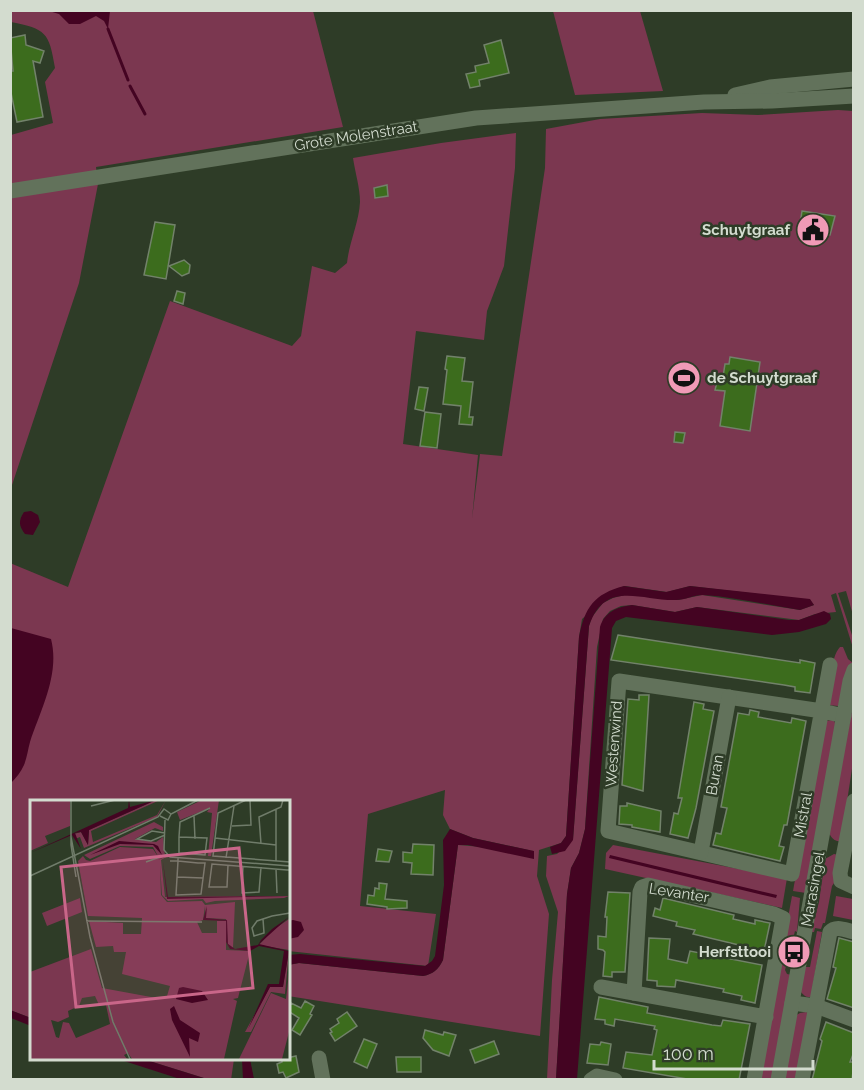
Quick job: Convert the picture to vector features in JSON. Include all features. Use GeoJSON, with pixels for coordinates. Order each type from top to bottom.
{"type":"FeatureCollection","features":[{"type":"Feature","properties":{"kind":"street","name":"Grote Molenstraat"},"geometry":{"type":"LineString","coordinates":[[704,102],[770,87],[854,79]]}},
{"type":"Feature","properties":{"kind":"street","name":"Grote Molenstraat"},"geometry":{"type":"LineString","coordinates":[[10,192],[476,118],[704,102],[854,96]]}},
{"type":"Feature","properties":{"kind":"street","name":"Mistral"},"geometry":{"type":"LineString","coordinates":[[701,852],[792,874],[830,665]]}},
{"type":"Feature","properties":{"kind":"street","name":"Marasingel"},"geometry":{"type":"LineString","coordinates":[[778,1080],[844,716],[851,694],[850,681],[854,670]]}},
{"type":"Feature","properties":{"kind":"street","name":"Westenwind"},"geometry":{"type":"LineString","coordinates":[[701,852],[608,831],[619,681],[844,716]]}},
{"type":"Feature","properties":{"kind":"street","name":"Buran"},"geometry":{"type":"LineString","coordinates":[[701,852],[729,697]]}},
{"type":"Feature","properties":{"kind":"street"},"geometry":{"type":"LineString","coordinates":[[854,801],[840,873],[841,881],[854,887]]}},
{"type":"Feature","properties":{"kind":"street"},"geometry":{"type":"LineString","coordinates":[[822,843],[845,847]]}},
{"type":"Feature","properties":{"kind":"street","name":"Levanter"},"geometry":{"type":"LineString","coordinates":[[634,993],[640,892],[642,887],[648,885],[779,916],[766,1017]]}},
{"type":"Feature","properties":{"kind":"street"},"geometry":{"type":"LineString","coordinates":[[802,1080],[830,932],[834,928],[846,930]]}},
{"type":"Feature","properties":{"kind":"street"},"geometry":{"type":"LineString","coordinates":[[601,987],[766,1017],[754,1080]]}},
{"type":"Feature","properties":{"kind":"street"},"geometry":{"type":"LineString","coordinates":[[792,1003],[816,1006],[854,1020]]}},
{"type":"Feature","properties":{"kind":"street"},"geometry":{"type":"LineString","coordinates":[[319,1058],[322,1080]]}},
{"type":"Feature","properties":{"kind":"street"},"geometry":{"type":"LineString","coordinates":[[591,1080],[597,1076],[615,1080]]}},
{"type":"Feature","properties":{"kind":"shaded area"},"geometry":{"type":"Polygon","coordinates":[[[11,11],[313,11],[343,127],[96,167],[98,184],[79,283],[11,488],[11,135],[53,123],[45,82],[55,68],[48,39],[39,30],[11,22],[11,11]]]}},
{"type":"Feature","properties":{"kind":"shaded area"},"geometry":{"type":"Polygon","coordinates":[[[49,11],[110,11],[108,29],[104,21],[96,16],[80,24],[69,24],[59,14],[49,11]]]}},
{"type":"Feature","properties":{"kind":"shaded area"},"geometry":{"type":"Polygon","coordinates":[[[553,11],[640,11],[663,91],[575,95],[553,11]]]}},
{"type":"Feature","properties":{"kind":"shaded area"},"geometry":{"type":"Polygon","coordinates":[[[853,111],[853,615],[846,591],[838,593],[853,638],[853,648],[836,593],[831,595],[836,612],[815,614],[799,620],[697,607],[675,612],[632,605],[621,606],[610,611],[603,619],[597,647],[585,829],[579,853],[571,868],[567,894],[556,1079],[547,1079],[558,912],[546,876],[547,856],[557,854],[573,839],[589,626],[592,617],[603,603],[628,594],[678,600],[702,595],[800,610],[814,605],[810,600],[690,586],[667,592],[625,586],[616,589],[582,619],[566,836],[561,843],[539,850],[537,876],[549,914],[540,1036],[290,996],[290,965],[299,963],[423,976],[432,973],[443,960],[458,845],[533,851],[473,838],[450,829],[443,815],[445,790],[368,814],[360,906],[436,914],[428,966],[290,951],[290,940],[301,922],[290,921],[290,800],[30,800],[30,1018],[10,1010],[10,563],[68,587],[170,301],[292,346],[301,336],[312,266],[335,273],[347,263],[360,202],[353,158],[516,133],[515,168],[504,266],[487,311],[484,340],[416,331],[403,444],[478,455],[472,519],[480,454],[502,456],[545,168],[546,129],[600,119],[702,113],[758,115],[853,111]]]}},
{"type":"Feature","properties":{"kind":"shaded area"},"geometry":{"type":"Polygon","coordinates":[[[31,511],[38,515],[40,522],[33,535],[25,534],[20,523],[24,512],[31,511]]]}},
{"type":"Feature","properties":{"kind":"shaded area"},"geometry":{"type":"Polygon","coordinates":[[[624,586],[666,592],[690,586],[810,599],[814,605],[800,610],[703,595],[676,600],[625,596],[614,597],[604,602],[596,611],[589,626],[573,840],[565,851],[552,854],[550,847],[561,843],[566,836],[581,627],[592,603],[605,593],[624,586]]]}},
{"type":"Feature","properties":{"kind":"shaded area"},"geometry":{"type":"Polygon","coordinates":[[[632,605],[675,612],[697,607],[789,620],[799,620],[824,611],[830,614],[831,619],[826,624],[799,632],[772,635],[626,617],[616,621],[612,628],[577,1079],[556,1079],[567,894],[571,868],[579,853],[585,829],[600,627],[612,611],[632,605]]]}},
{"type":"Feature","properties":{"kind":"shaded area"},"geometry":{"type":"Polygon","coordinates":[[[11,628],[51,639],[53,665],[48,691],[24,765],[11,783],[11,628]]]}},
{"type":"Feature","properties":{"kind":"shaded area"},"geometry":{"type":"Polygon","coordinates":[[[840,647],[843,647],[848,659],[853,663],[838,706],[828,705],[832,666],[840,647]]]}},
{"type":"Feature","properties":{"kind":"shaded area"},"geometry":{"type":"Polygon","coordinates":[[[853,704],[853,762],[841,841],[836,841],[829,831],[853,704]]]}},
{"type":"Feature","properties":{"kind":"shaded area"},"geometry":{"type":"Polygon","coordinates":[[[833,720],[836,724],[806,893],[793,891],[824,721],[833,720]]]}},
{"type":"Feature","properties":{"kind":"shaded area"},"geometry":{"type":"Polygon","coordinates":[[[450,829],[473,838],[534,851],[534,859],[468,845],[458,845],[443,960],[435,971],[423,976],[299,963],[290,965],[290,955],[300,954],[425,966],[432,961],[435,956],[444,885],[443,840],[450,829]]]}},
{"type":"Feature","properties":{"kind":"shaded area"},"geometry":{"type":"Polygon","coordinates":[[[613,845],[787,878],[782,908],[605,869],[606,853],[613,845]]]}},
{"type":"Feature","properties":{"kind":"shaded area"},"geometry":{"type":"Polygon","coordinates":[[[834,854],[839,855],[836,880],[832,886],[825,923],[821,929],[815,928],[814,932],[811,932],[819,902],[825,859],[834,854]]]}},
{"type":"Feature","properties":{"kind":"shaded area"},"geometry":{"type":"Polygon","coordinates":[[[610,855],[777,895],[776,898],[609,858],[610,855]]]}},
{"type":"Feature","properties":{"kind":"shaded area"},"geometry":{"type":"Polygon","coordinates":[[[792,896],[800,898],[797,932],[795,931],[785,970],[787,974],[792,975],[773,1079],[758,1080],[792,896]]]}},
{"type":"Feature","properties":{"kind":"shaded area"},"geometry":{"type":"Polygon","coordinates":[[[836,896],[853,899],[853,920],[833,916],[836,896]]]}},
{"type":"Feature","properties":{"kind":"shaded area"},"geometry":{"type":"Polygon","coordinates":[[[290,921],[301,922],[304,930],[298,937],[290,939],[290,921]]]}},
{"type":"Feature","properties":{"kind":"shaded area"},"geometry":{"type":"Polygon","coordinates":[[[817,931],[822,932],[812,990],[814,995],[808,997],[800,991],[804,967],[810,967],[817,931]]]}},
{"type":"Feature","properties":{"kind":"shaded area"},"geometry":{"type":"Polygon","coordinates":[[[10,1010],[30,1018],[30,1026],[11,1018],[10,1010]]]}},
{"type":"Feature","properties":{"kind":"shaded area"},"geometry":{"type":"Polygon","coordinates":[[[806,1012],[810,1014],[795,1079],[784,1080],[795,1016],[806,1012]]]}},
{"type":"Feature","properties":{"kind":"shaded area"},"geometry":{"type":"Polygon","coordinates":[[[121,1060],[146,1060],[207,1079],[180,1079],[121,1060]]]}},
{"type":"Feature","properties":{"kind":"shaded area"},"geometry":{"type":"Polygon","coordinates":[[[146,1060],[234,1060],[231,1080],[207,1079],[146,1060]]]}},
{"type":"Feature","properties":{"kind":"shaded area"},"geometry":{"type":"Polygon","coordinates":[[[242,1060],[250,1060],[254,1079],[243,1079],[242,1060]]]}},
{"type":"Feature","properties":{"kind":"building"},"geometry":{"type":"Polygon","coordinates":[[[25,35],[26,45],[44,51],[40,63],[33,61],[43,117],[17,122],[10,88],[10,71],[13,71],[10,38],[25,35]]]}},
{"type":"Feature","properties":{"kind":"building"},"geometry":{"type":"Polygon","coordinates":[[[501,40],[509,73],[479,80],[480,86],[470,88],[466,74],[476,72],[475,66],[489,63],[484,45],[501,40]]]}},
{"type":"Feature","properties":{"kind":"building"},"geometry":{"type":"Polygon","coordinates":[[[387,185],[388,196],[375,198],[374,188],[387,185]]]}},
{"type":"Feature","properties":{"kind":"building"},"geometry":{"type":"Polygon","coordinates":[[[802,211],[835,216],[830,235],[799,230],[802,211]]]}},
{"type":"Feature","properties":{"kind":"building"},"geometry":{"type":"Polygon","coordinates":[[[155,222],[175,225],[166,279],[144,275],[155,222]]]}},
{"type":"Feature","properties":{"kind":"building"},"geometry":{"type":"Polygon","coordinates":[[[184,260],[190,265],[189,273],[182,276],[169,266],[184,260]]]}},
{"type":"Feature","properties":{"kind":"building"},"geometry":{"type":"Polygon","coordinates":[[[177,291],[185,293],[183,304],[174,301],[177,291]]]}},
{"type":"Feature","properties":{"kind":"building"},"geometry":{"type":"Polygon","coordinates":[[[447,356],[465,358],[462,381],[473,382],[469,417],[473,417],[472,425],[459,424],[461,406],[443,404],[447,356]]]}},
{"type":"Feature","properties":{"kind":"building"},"geometry":{"type":"Polygon","coordinates":[[[730,357],[760,362],[750,431],[720,426],[725,391],[715,390],[717,382],[722,383],[725,364],[729,364],[730,357]]]}},
{"type":"Feature","properties":{"kind":"building"},"geometry":{"type":"Polygon","coordinates":[[[419,387],[428,388],[424,411],[415,409],[419,387]]]}},
{"type":"Feature","properties":{"kind":"building"},"geometry":{"type":"Polygon","coordinates":[[[425,412],[441,414],[437,448],[420,446],[425,412]]]}},
{"type":"Feature","properties":{"kind":"building"},"geometry":{"type":"Polygon","coordinates":[[[675,432],[685,433],[683,443],[674,442],[675,432]]]}},
{"type":"Feature","properties":{"kind":"building"},"geometry":{"type":"Polygon","coordinates":[[[618,635],[800,663],[800,660],[815,663],[810,693],[795,691],[795,687],[784,685],[611,660],[618,635]]]}},
{"type":"Feature","properties":{"kind":"building"},"geometry":{"type":"Polygon","coordinates":[[[639,695],[649,695],[643,791],[622,785],[628,699],[639,700],[639,695]]]}},
{"type":"Feature","properties":{"kind":"building"},"geometry":{"type":"Polygon","coordinates":[[[694,702],[704,704],[703,709],[714,711],[696,808],[688,838],[670,834],[674,813],[678,814],[682,798],[678,798],[694,702]]]}},
{"type":"Feature","properties":{"kind":"building"},"geometry":{"type":"Polygon","coordinates":[[[750,710],[759,712],[758,717],[791,723],[792,718],[806,721],[787,825],[784,825],[779,846],[784,847],[780,861],[713,845],[716,833],[721,834],[727,808],[721,807],[738,713],[749,715],[750,710]]]}},
{"type":"Feature","properties":{"kind":"building"},"geometry":{"type":"Polygon","coordinates":[[[627,803],[661,811],[660,832],[619,824],[620,806],[627,806],[627,803]]]}},
{"type":"Feature","properties":{"kind":"building"},"geometry":{"type":"Polygon","coordinates":[[[413,844],[434,845],[433,875],[411,874],[412,863],[403,862],[403,852],[412,853],[413,844]]]}},
{"type":"Feature","properties":{"kind":"building"},"geometry":{"type":"Polygon","coordinates":[[[378,849],[392,851],[389,862],[376,861],[378,849]]]}},
{"type":"Feature","properties":{"kind":"building"},"geometry":{"type":"Polygon","coordinates":[[[379,883],[387,884],[385,899],[407,901],[407,908],[387,909],[387,907],[367,904],[368,895],[374,896],[375,888],[379,889],[379,883]]]}},
{"type":"Feature","properties":{"kind":"building"},"geometry":{"type":"Polygon","coordinates":[[[608,892],[630,893],[625,972],[612,972],[612,977],[603,976],[605,952],[598,949],[598,936],[606,937],[607,917],[605,917],[608,892]]]}},
{"type":"Feature","properties":{"kind":"building"},"geometry":{"type":"Polygon","coordinates":[[[663,898],[734,915],[733,919],[755,924],[755,920],[770,923],[764,951],[693,934],[695,930],[676,926],[677,922],[653,916],[655,908],[660,910],[663,898]]]}},
{"type":"Feature","properties":{"kind":"building"},"geometry":{"type":"Polygon","coordinates":[[[649,938],[670,939],[668,959],[687,963],[690,951],[762,965],[755,1003],[741,1000],[742,996],[723,992],[724,989],[676,980],[675,987],[657,986],[657,981],[647,980],[649,938]]]}},
{"type":"Feature","properties":{"kind":"building"},"geometry":{"type":"Polygon","coordinates":[[[839,938],[854,942],[854,1008],[827,999],[836,968],[833,967],[839,938]]]}},
{"type":"Feature","properties":{"kind":"building"},"geometry":{"type":"Polygon","coordinates":[[[599,997],[648,1007],[647,1013],[712,1025],[721,1026],[723,1020],[750,1024],[739,1080],[693,1080],[623,1068],[626,1052],[652,1055],[657,1030],[654,1029],[655,1026],[615,1019],[614,1026],[605,1024],[605,1020],[595,1019],[599,997]]]}},
{"type":"Feature","properties":{"kind":"building"},"geometry":{"type":"Polygon","coordinates":[[[305,1001],[314,1006],[310,1014],[312,1015],[300,1035],[292,1030],[299,1018],[290,1012],[290,1005],[291,1003],[301,1008],[305,1001]]]}},
{"type":"Feature","properties":{"kind":"building"},"geometry":{"type":"Polygon","coordinates":[[[347,1012],[357,1026],[335,1041],[330,1029],[339,1023],[337,1019],[347,1012]]]}},
{"type":"Feature","properties":{"kind":"building"},"geometry":{"type":"Polygon","coordinates":[[[826,1022],[854,1033],[854,1052],[850,1062],[854,1062],[852,1080],[812,1080],[822,1041],[820,1039],[826,1022]]]}},
{"type":"Feature","properties":{"kind":"building"},"geometry":{"type":"Polygon","coordinates":[[[425,1030],[443,1035],[444,1032],[456,1035],[449,1056],[433,1050],[423,1038],[425,1030]]]}},
{"type":"Feature","properties":{"kind":"building"},"geometry":{"type":"Polygon","coordinates":[[[364,1039],[377,1044],[367,1068],[354,1062],[364,1039]]]}},
{"type":"Feature","properties":{"kind":"building"},"geometry":{"type":"Polygon","coordinates":[[[494,1041],[499,1054],[475,1063],[470,1050],[494,1041]]]}},
{"type":"Feature","properties":{"kind":"building"},"geometry":{"type":"Polygon","coordinates":[[[601,1042],[611,1044],[608,1065],[587,1063],[590,1044],[600,1045],[601,1042]]]}},
{"type":"Feature","properties":{"kind":"building"},"geometry":{"type":"Polygon","coordinates":[[[296,1056],[299,1072],[286,1078],[283,1072],[279,1073],[277,1064],[282,1060],[290,1060],[290,1057],[296,1056]]]}},
{"type":"Feature","properties":{"kind":"building"},"geometry":{"type":"Polygon","coordinates":[[[396,1057],[421,1057],[421,1072],[397,1072],[396,1057]]]}},
{"type":"Feature","properties":{"kind":"waterway"},"geometry":{"type":"LineString","coordinates":[[108,29],[128,80]]}},
{"type":"Feature","properties":{"kind":"waterway"},"geometry":{"type":"LineString","coordinates":[[130,86],[145,114]]}},
{"type":"Feature","properties":{"kind":"place","name":"Schuytgraaf"},"geometry":{"type":"Point","coordinates":[813,230]}},
{"type":"Feature","properties":{"kind":"place","name":"de Schuytgraaf"},"geometry":{"type":"Point","coordinates":[684,378]}},
{"type":"Feature","properties":{"kind":"place","name":"Herfsttooi"},"geometry":{"type":"Point","coordinates":[794,952]}}]}
